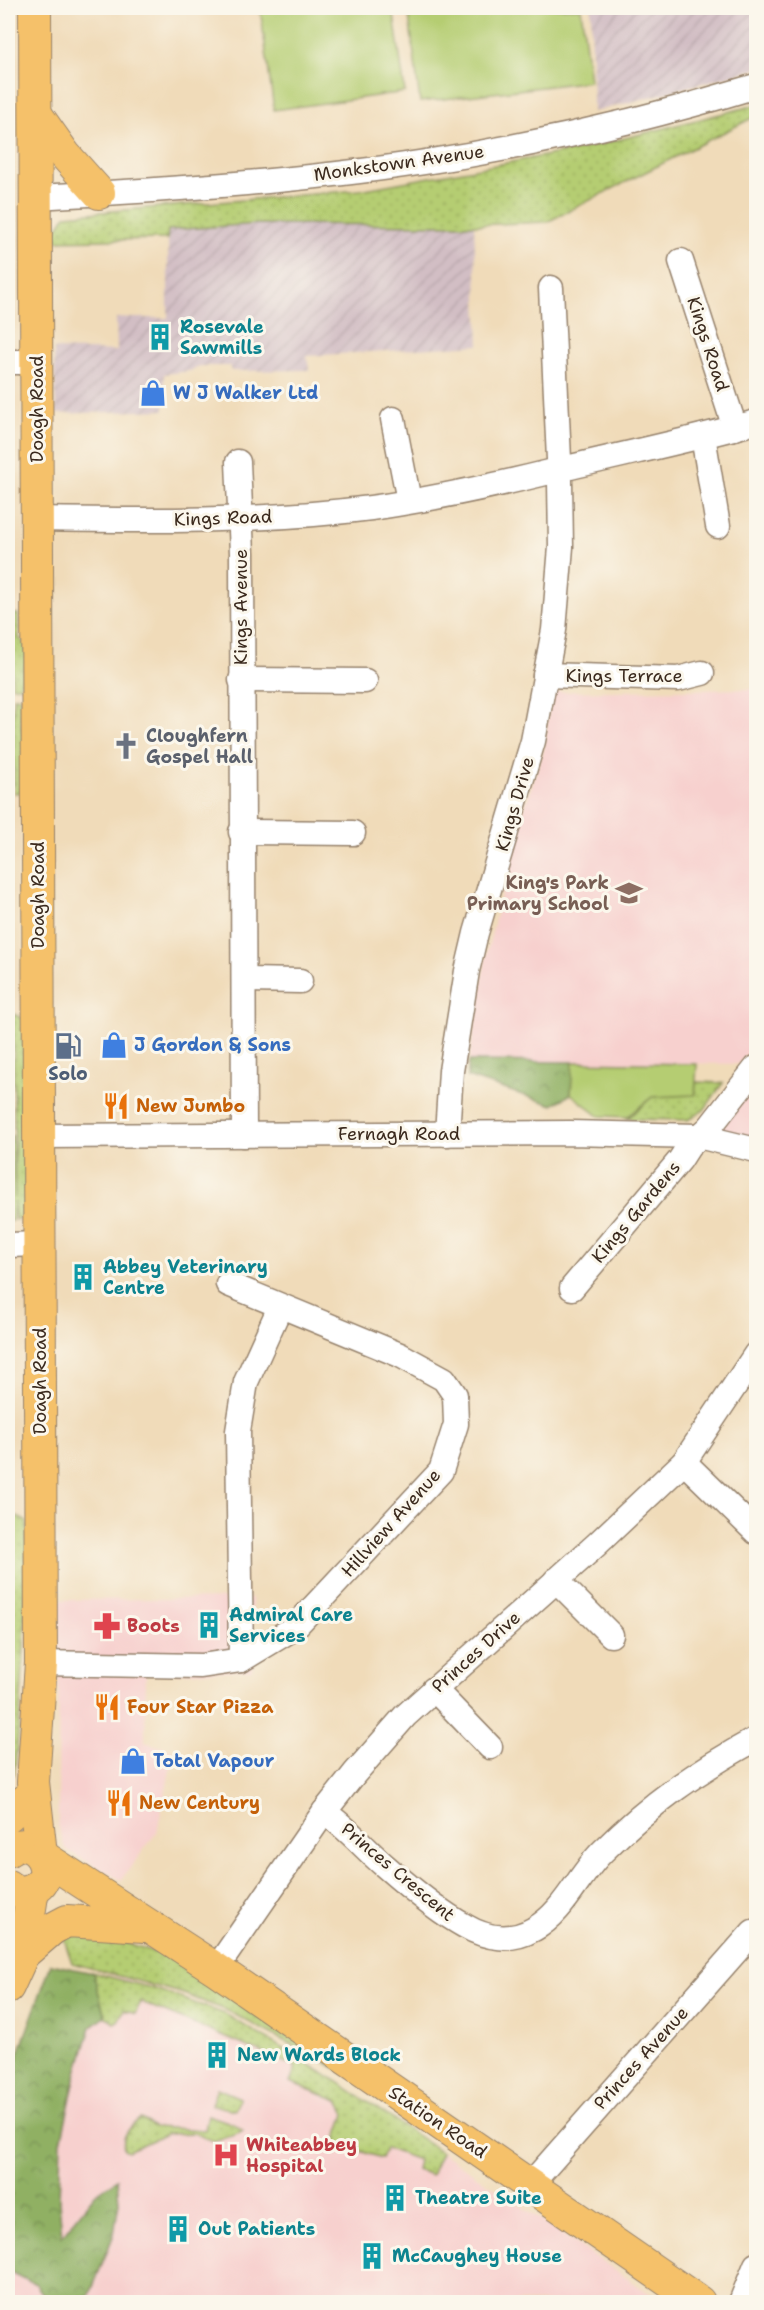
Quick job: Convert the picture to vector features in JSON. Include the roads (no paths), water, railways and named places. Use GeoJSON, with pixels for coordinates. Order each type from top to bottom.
{"type":"FeatureCollection","features":[{"type":"Feature","properties":{"kind":"main road","name":"Doagh Road"},"geometry":{"type":"LineString","coordinates":[[25,1888],[40,1883],[46,1870],[20,1851],[22,1799],[41,1663],[36,519],[23,362],[36,197],[35,8]]}},
{"type":"Feature","properties":{"kind":"main road"},"geometry":{"type":"LineString","coordinates":[[36,114],[65,155],[99,194]]}},
{"type":"Feature","properties":{"kind":"main road","name":"Station Road"},"geometry":{"type":"LineString","coordinates":[[20,1851],[152,1926],[699,2302]]}},
{"type":"Feature","properties":{"kind":"main road"},"geometry":{"type":"LineString","coordinates":[[8,1986],[22,1954],[25,1888]]}},
{"type":"Feature","properties":{"kind":"main road","name":"Station Road"},"geometry":{"type":"LineString","coordinates":[[25,1888],[115,1906]]}},
{"type":"Feature","properties":{"kind":"main road"},"geometry":{"type":"LineString","coordinates":[[8,1916],[8,1986]]}},
{"type":"Feature","properties":{"kind":"main road"},"geometry":{"type":"LineString","coordinates":[[22,1954],[52,1929],[67,1921],[78,1920],[113,1926],[152,1926]]}},
{"type":"Feature","properties":{"kind":"street","name":"Monkstown Avenue"},"geometry":{"type":"LineString","coordinates":[[36,197],[263,182],[425,162],[581,132],[756,86]]}},
{"type":"Feature","properties":{"kind":"street","name":"Kings Road"},"geometry":{"type":"LineString","coordinates":[[36,519],[128,520],[294,516],[409,501],[560,470],[746,425],[681,261]]}},
{"type":"Feature","properties":{"kind":"street"},"geometry":{"type":"LineString","coordinates":[[551,288],[560,470]]}},
{"type":"Feature","properties":{"kind":"street"},"geometry":{"type":"LineString","coordinates":[[393,419],[409,501]]}},
{"type":"Feature","properties":{"kind":"street"},"geometry":{"type":"LineString","coordinates":[[703,436],[718,526]]}},
{"type":"Feature","properties":{"kind":"street","name":"Kings Avenue"},"geometry":{"type":"LineString","coordinates":[[238,462],[244,1135]]}},
{"type":"Feature","properties":{"kind":"street","name":"Kings Drive"},"geometry":{"type":"LineString","coordinates":[[447,1134],[451,1071],[467,971],[476,933],[533,741],[554,630],[561,547],[560,470]]}},
{"type":"Feature","properties":{"kind":"street","name":"Kings Terrace"},"geometry":{"type":"LineString","coordinates":[[545,675],[678,679],[702,673]]}},
{"type":"Feature","properties":{"kind":"street","name":"Kings Avenue"},"geometry":{"type":"LineString","coordinates":[[241,680],[365,681]]}},
{"type":"Feature","properties":{"kind":"street"},"geometry":{"type":"LineString","coordinates":[[242,832],[353,833]]}},
{"type":"Feature","properties":{"kind":"street"},"geometry":{"type":"LineString","coordinates":[[244,980],[300,981]]}},
{"type":"Feature","properties":{"kind":"street","name":"Kings Gardens"},"geometry":{"type":"LineString","coordinates":[[572,1288],[698,1136],[709,1128],[756,1068]]}},
{"type":"Feature","properties":{"kind":"street","name":"Fernagh Road"},"geometry":{"type":"LineString","coordinates":[[39,1136],[570,1133],[698,1136],[756,1150]]}},
{"type":"Feature","properties":{"kind":"street"},"geometry":{"type":"LineString","coordinates":[[8,1245],[40,1244]]}},
{"type":"Feature","properties":{"kind":"street","name":"Hillview Avenue"},"geometry":{"type":"LineString","coordinates":[[41,1663],[201,1666],[241,1660],[294,1628],[441,1472],[456,1424],[455,1395],[444,1379],[400,1355],[228,1284]]}},
{"type":"Feature","properties":{"kind":"street"},"geometry":{"type":"LineString","coordinates":[[241,1660],[238,1431],[246,1382],[280,1307]]}},
{"type":"Feature","properties":{"kind":"street","name":"Princes Drive"},"geometry":{"type":"LineString","coordinates":[[216,1969],[324,1812],[405,1716],[684,1462],[756,1354]]}},
{"type":"Feature","properties":{"kind":"street"},"geometry":{"type":"LineString","coordinates":[[684,1462],[756,1532]]}},
{"type":"Feature","properties":{"kind":"street"},"geometry":{"type":"LineString","coordinates":[[556,1580],[611,1635]]}},
{"type":"Feature","properties":{"kind":"street"},"geometry":{"type":"LineString","coordinates":[[434,1689],[490,1747]]}},
{"type":"Feature","properties":{"kind":"street","name":"Princes Crescent"},"geometry":{"type":"LineString","coordinates":[[324,1812],[385,1866],[464,1926],[492,1937],[515,1937],[535,1929],[552,1914],[601,1853],[653,1804],[680,1784],[756,1739]]}},
{"type":"Feature","properties":{"kind":"street","name":"Princes Avenue"},"geometry":{"type":"LineString","coordinates":[[530,2185],[753,1932]]}},
{"type":"Feature","properties":{"kind":"street"},"geometry":{"type":"LineString","coordinates":[[741,2302],[756,2265]]}},
{"type":"Feature","properties":{"kind":"place","name":"Rosevale Sawmills"},"geometry":{"type":"Point","coordinates":[160,337]}},
{"type":"Feature","properties":{"kind":"place","name":"W J Walker Ltd"},"geometry":{"type":"Point","coordinates":[153,393]}},
{"type":"Feature","properties":{"kind":"place","name":"Cloughfern Gospel Hall"},"geometry":{"type":"Point","coordinates":[126,746]}},
{"type":"Feature","properties":{"kind":"place","name":"King's Park Primary School"},"geometry":{"type":"Point","coordinates":[629,893]}},
{"type":"Feature","properties":{"kind":"place","name":"J Gordon & Sons"},"geometry":{"type":"Point","coordinates":[114,1045]}},
{"type":"Feature","properties":{"kind":"place","name":"Solo"},"geometry":{"type":"Point","coordinates":[68,1046]}},
{"type":"Feature","properties":{"kind":"place","name":"New Jumbo"},"geometry":{"type":"Point","coordinates":[116,1106]}},
{"type":"Feature","properties":{"kind":"place","name":"Abbey Veterinary Centre"},"geometry":{"type":"Point","coordinates":[83,1277]}},
{"type":"Feature","properties":{"kind":"place","name":"Admiral Care Services"},"geometry":{"type":"Point","coordinates":[209,1625]}},
{"type":"Feature","properties":{"kind":"place","name":"Boots"},"geometry":{"type":"Point","coordinates":[107,1626]}},
{"type":"Feature","properties":{"kind":"place","name":"Four Star Pizza"},"geometry":{"type":"Point","coordinates":[107,1707]}},
{"type":"Feature","properties":{"kind":"place","name":"Total Vapour"},"geometry":{"type":"Point","coordinates":[133,1761]}},
{"type":"Feature","properties":{"kind":"place","name":"New Century"},"geometry":{"type":"Point","coordinates":[119,1803]}},
{"type":"Feature","properties":{"kind":"place","name":"New Wards Block"},"geometry":{"type":"Point","coordinates":[217,2055]}},
{"type":"Feature","properties":{"kind":"place","name":"Whiteabbey Hospital"},"geometry":{"type":"Point","coordinates":[226,2155]}},
{"type":"Feature","properties":{"kind":"place","name":"Theatre Suite"},"geometry":{"type":"Point","coordinates":[395,2198]}},
{"type":"Feature","properties":{"kind":"place","name":"Out Patients"},"geometry":{"type":"Point","coordinates":[178,2229]}},
{"type":"Feature","properties":{"kind":"place","name":"McCaughey House"},"geometry":{"type":"Point","coordinates":[372,2256]}}]}
